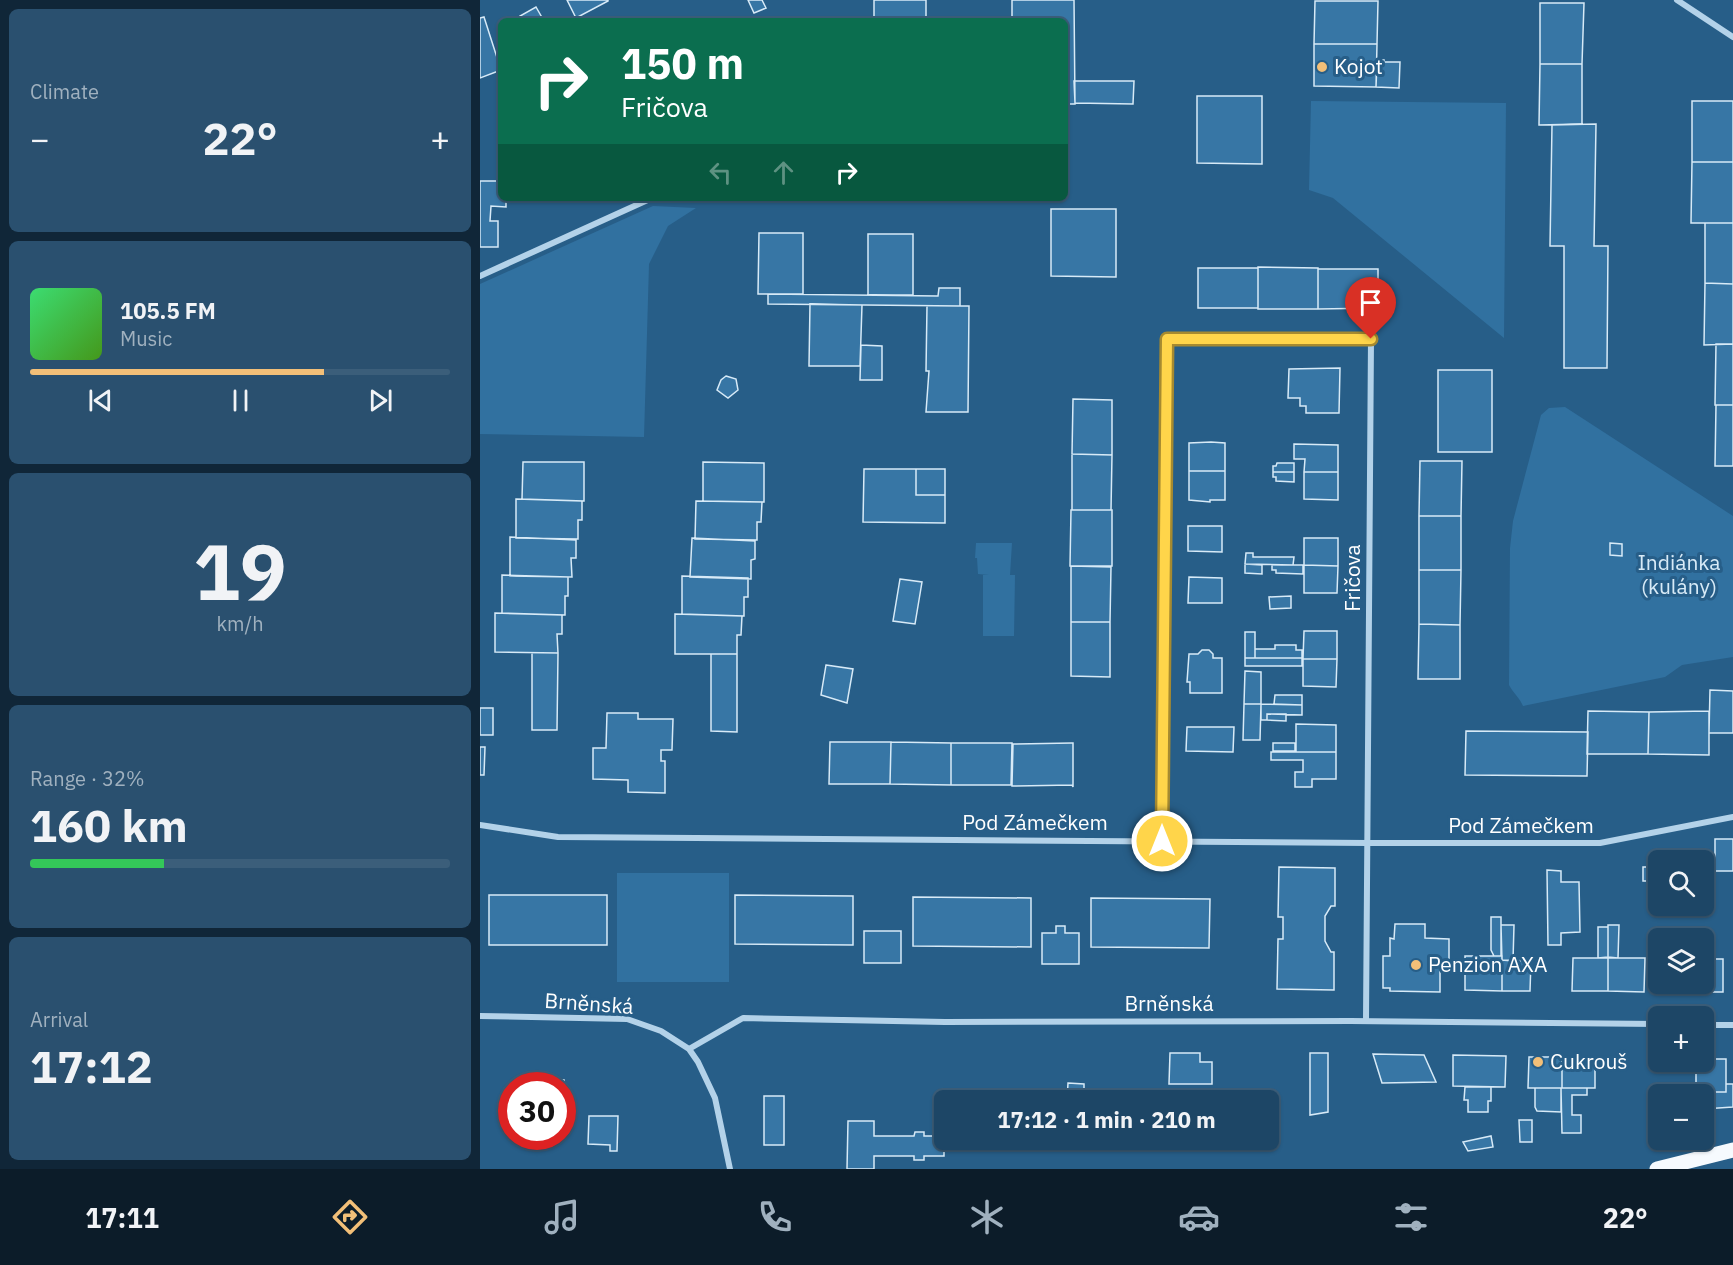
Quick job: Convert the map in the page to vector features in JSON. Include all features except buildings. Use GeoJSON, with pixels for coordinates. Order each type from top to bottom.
{"type":"FeatureCollection","features":[{"type":"Feature","properties":{"kind":"main road"},"geometry":{"type":"LineString","coordinates":[[1657,1169],[1733,1150]]}},
{"type":"Feature","properties":{"kind":"street"},"geometry":{"type":"LineString","coordinates":[[1677,0],[1733,37]]}},
{"type":"Feature","properties":{"kind":"street"},"geometry":{"type":"LineString","coordinates":[[480,276],[645,201]]}},
{"type":"Feature","properties":{"kind":"street","name":"Fričova"},"geometry":{"type":"LineString","coordinates":[[1162,841],[1167,339],[1371,339],[1366,1021]]}},
{"type":"Feature","properties":{"kind":"street","name":"Pod Zámečkem"},"geometry":{"type":"LineString","coordinates":[[480,825],[558,837],[1600,843],[1733,817]]}},
{"type":"Feature","properties":{"kind":"street","name":"Brněnská"},"geometry":{"type":"LineString","coordinates":[[480,1016],[627,1019],[661,1031],[689,1049],[698,1062],[715,1098],[729,1167]]}},
{"type":"Feature","properties":{"kind":"street","name":"Brněnská"},"geometry":{"type":"LineString","coordinates":[[689,1049],[743,1018],[945,1022],[1366,1021],[1648,1024]]}},
{"type":"Feature","properties":{"kind":"street"},"geometry":{"type":"LineString","coordinates":[[1714,1025],[1733,1025]]}},
{"type":"Feature","properties":{"kind":"green space"},"geometry":{"type":"Polygon","coordinates":[[[1311,101],[1506,103],[1504,338],[1333,198],[1309,190],[1311,101]]]}},
{"type":"Feature","properties":{"kind":"green space"},"geometry":{"type":"Polygon","coordinates":[[[653,206],[696,208],[668,226],[649,264],[644,437],[480,434],[480,284],[653,206]]]}},
{"type":"Feature","properties":{"kind":"green space","name":"Indiánka (kulány)"},"geometry":{"type":"Polygon","coordinates":[[[1565,407],[1733,516],[1733,657],[1682,665],[1665,677],[1523,706],[1509,685],[1510,548],[1513,521],[1541,415],[1549,408],[1565,407]]]}},
{"type":"Feature","properties":{"kind":"green space"},"geometry":{"type":"Polygon","coordinates":[[[976,543],[1012,543],[1010,575],[1015,575],[1014,636],[983,636],[983,575],[989,575],[978,574],[977,558],[975,558],[976,543]]]}},
{"type":"Feature","properties":{"kind":"green space"},"geometry":{"type":"Polygon","coordinates":[[[617,873],[729,873],[729,982],[617,982],[617,873]]]}},
{"type":"Feature","properties":{"kind":"place","name":"Kojot"},"geometry":{"type":"Point","coordinates":[1322,67]}},
{"type":"Feature","properties":{"kind":"place","name":"Penzion AXA"},"geometry":{"type":"Point","coordinates":[1416,965]}},
{"type":"Feature","properties":{"kind":"place","name":"Cukrouš"},"geometry":{"type":"Point","coordinates":[1538,1062]}},
{"type":"Feature","properties":{"kind":"route"},"geometry":{"type":"LineString","coordinates":[[1162,841],[1167,339],[1371,339]]}}]}
